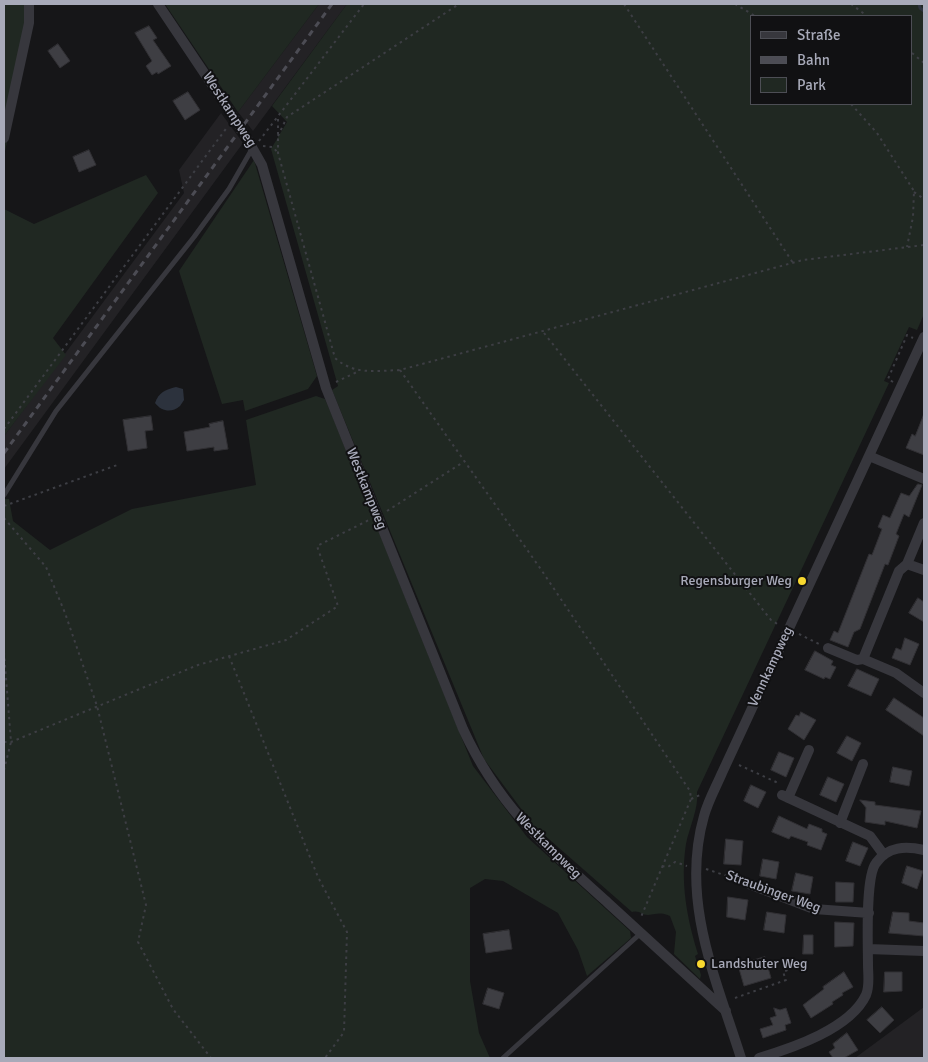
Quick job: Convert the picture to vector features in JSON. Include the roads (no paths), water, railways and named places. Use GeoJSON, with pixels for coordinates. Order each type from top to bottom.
{"type":"FeatureCollection","features":[{"type":"Feature","properties":{"kind":"street"},"geometry":{"type":"LineString","coordinates":[[4,138],[28,23],[29,4]]}},
{"type":"Feature","properties":{"kind":"street","name":"Westkampweg"},"geometry":{"type":"LineString","coordinates":[[158,4],[254,147],[262,165],[326,388],[479,763],[506,803],[529,829],[560,860],[726,1011]]}},
{"type":"Feature","properties":{"kind":"street","name":"Vennkampweg"},"geometry":{"type":"LineString","coordinates":[[726,1011],[700,924],[696,898],[696,868],[703,822],[712,796],[923,340]]}},
{"type":"Feature","properties":{"kind":"street"},"geometry":{"type":"LineString","coordinates":[[869,456],[924,479]]}},
{"type":"Feature","properties":{"kind":"street"},"geometry":{"type":"LineString","coordinates":[[863,659],[899,571],[907,564],[924,523]]}},
{"type":"Feature","properties":{"kind":"street"},"geometry":{"type":"LineString","coordinates":[[907,564],[924,570]]}},
{"type":"Feature","properties":{"kind":"street"},"geometry":{"type":"LineString","coordinates":[[828,648],[857,660],[863,659],[896,673],[924,693]]}},
{"type":"Feature","properties":{"kind":"street"},"geometry":{"type":"LineString","coordinates":[[809,750],[785,797],[870,836],[884,855]]}},
{"type":"Feature","properties":{"kind":"street"},"geometry":{"type":"LineString","coordinates":[[840,822],[862,764]]}},
{"type":"Feature","properties":{"kind":"street"},"geometry":{"type":"LineString","coordinates":[[759,1058],[809,1041],[846,1018],[856,1009],[868,988],[871,876],[876,862],[884,855],[899,848],[924,850]]}},
{"type":"Feature","properties":{"kind":"street","name":"Straubinger Weg"},"geometry":{"type":"LineString","coordinates":[[749,884],[814,909],[869,913]]}},
{"type":"Feature","properties":{"kind":"street"},"geometry":{"type":"LineString","coordinates":[[868,950],[924,951]]}},
{"type":"Feature","properties":{"kind":"street"},"geometry":{"type":"LineString","coordinates":[[726,1011],[741,1058]]}},
{"type":"Feature","properties":{"kind":"lane"},"geometry":{"type":"LineString","coordinates":[[4,495],[56,411],[206,222],[245,165],[254,147]]}},
{"type":"Feature","properties":{"kind":"lane"},"geometry":{"type":"LineString","coordinates":[[503,1058],[638,931]]}},
{"type":"Feature","properties":{"kind":"waterway"},"geometry":{"type":"LineString","coordinates":[[919,4],[920,8],[924,11]]}},
{"type":"Feature","properties":{"kind":"railway"},"geometry":{"type":"LineString","coordinates":[[4,453],[332,4]]}},
{"type":"Feature","properties":{"kind":"place","name":"Regensburger Weg"},"geometry":{"type":"Point","coordinates":[802,581]}},
{"type":"Feature","properties":{"kind":"place","name":"Landshuter Weg"},"geometry":{"type":"Point","coordinates":[701,964]}}]}
